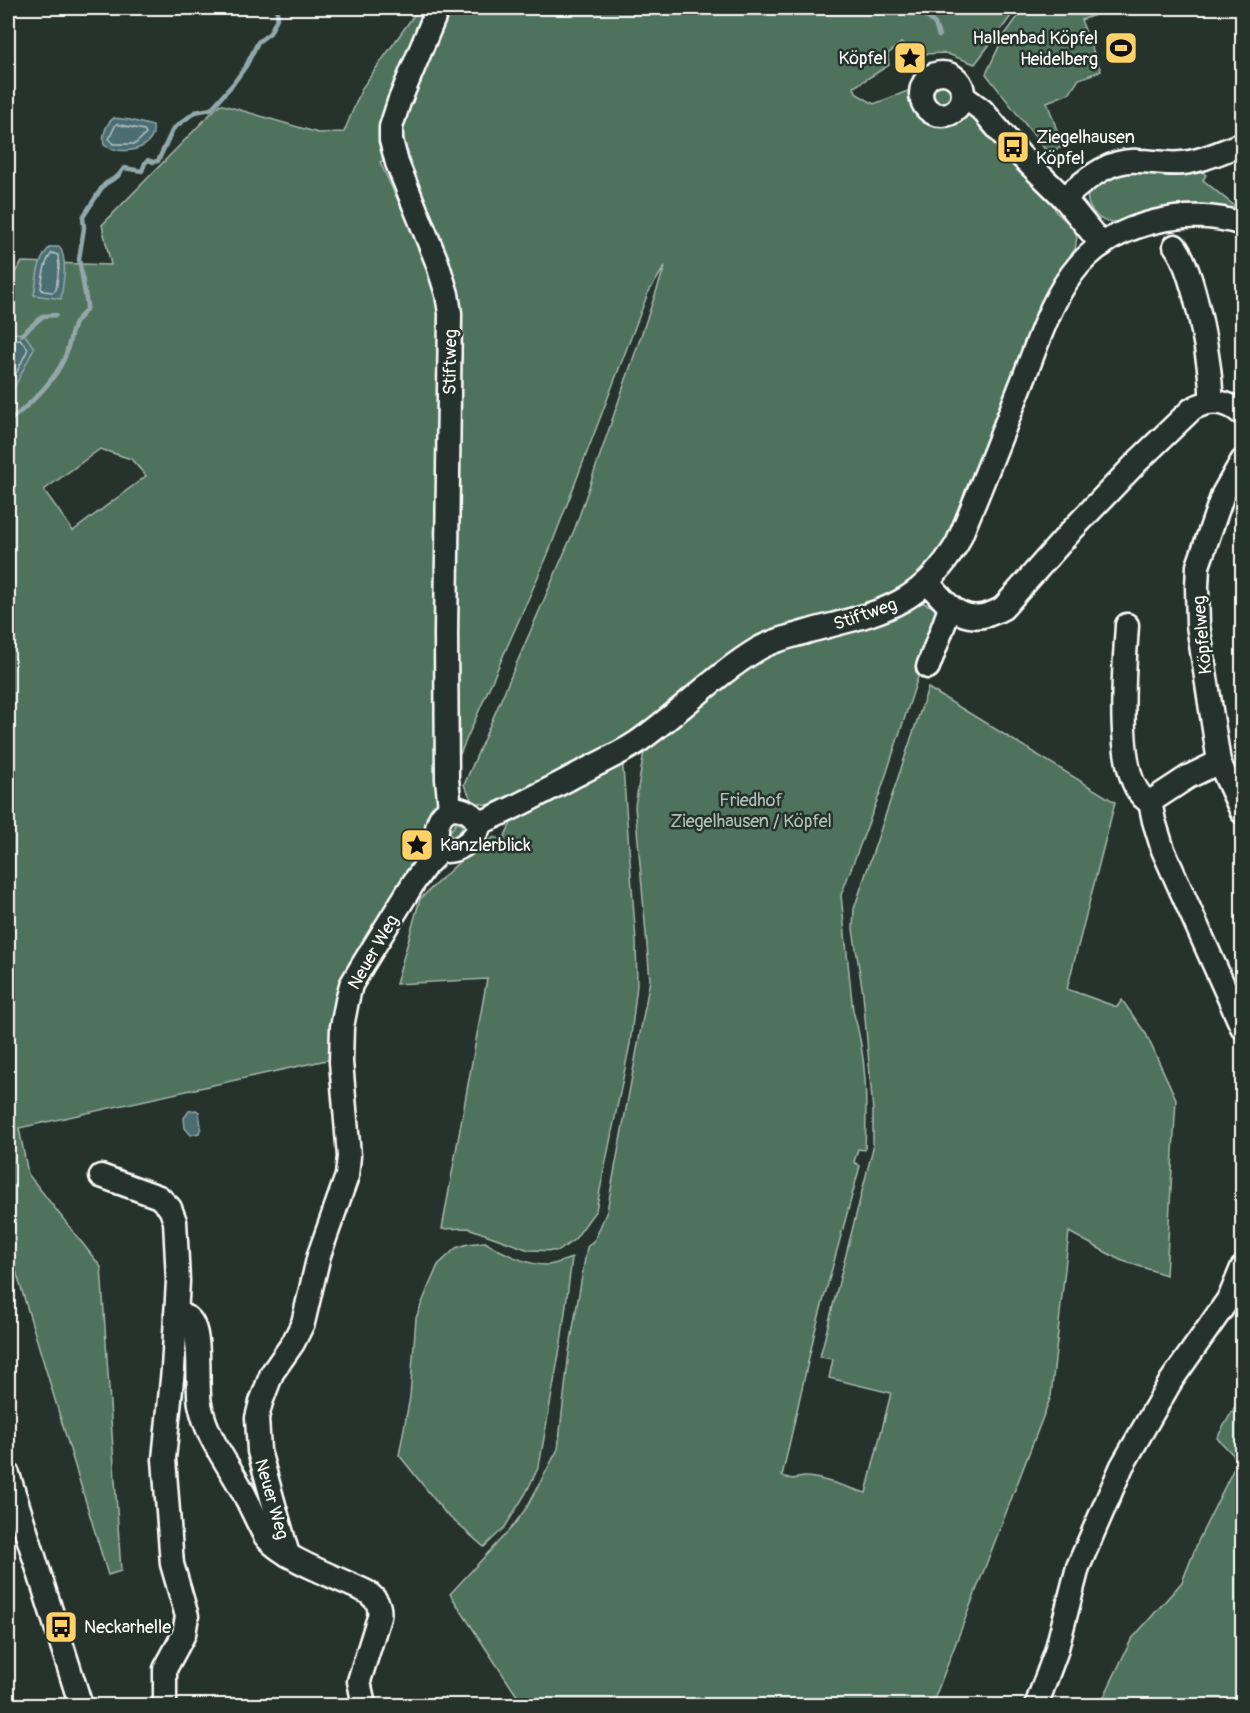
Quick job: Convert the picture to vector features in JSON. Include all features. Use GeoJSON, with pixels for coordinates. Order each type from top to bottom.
{"type":"FeatureCollection","features":[{"type":"Feature","properties":{"kind":"street","name":"Stiftweg"},"geometry":{"type":"LineString","coordinates":[[438,8],[399,102],[391,134],[397,163],[443,280],[450,313],[446,634],[447,779],[450,808]]}},
{"type":"Feature","properties":{"kind":"street"},"geometry":{"type":"LineString","coordinates":[[963,96],[982,110],[1021,156],[1064,198],[1102,245]]}},
{"type":"Feature","properties":{"kind":"street"},"geometry":{"type":"LineString","coordinates":[[1064,198],[1094,174],[1113,165],[1135,160],[1162,164],[1190,162],[1242,144]]}},
{"type":"Feature","properties":{"kind":"street","name":"Stiftweg"},"geometry":{"type":"LineString","coordinates":[[442,849],[450,851],[465,844],[477,833],[478,824],[630,746],[759,648],[780,639],[888,609],[928,583],[957,544],[1052,307],[1077,267],[1102,245],[1143,225],[1171,218],[1206,216],[1242,224]]}},
{"type":"Feature","properties":{"kind":"street"},"geometry":{"type":"LineString","coordinates":[[1175,246],[1186,267],[1196,302],[1210,369],[1211,401]]}},
{"type":"Feature","properties":{"kind":"street"},"geometry":{"type":"LineString","coordinates":[[928,583],[950,608],[968,617],[982,617],[1004,608],[1072,530],[1192,409],[1211,401],[1231,406],[1242,414]]}},
{"type":"Feature","properties":{"kind":"street","name":"Köpfelweg"},"geometry":{"type":"LineString","coordinates":[[1242,461],[1223,495],[1198,566],[1198,626],[1219,762],[1242,812]]}},
{"type":"Feature","properties":{"kind":"street"},"geometry":{"type":"LineString","coordinates":[[928,667],[950,608]]}},
{"type":"Feature","properties":{"kind":"street"},"geometry":{"type":"LineString","coordinates":[[1127,625],[1122,714],[1125,738],[1130,773],[1143,799],[1150,802]]}},
{"type":"Feature","properties":{"kind":"street"},"geometry":{"type":"LineString","coordinates":[[1150,802],[1188,777],[1219,762]]}},
{"type":"Feature","properties":{"kind":"street"},"geometry":{"type":"LineString","coordinates":[[1150,802],[1163,850],[1242,1027]]}},
{"type":"Feature","properties":{"kind":"street"},"geometry":{"type":"LineString","coordinates":[[442,849],[437,837],[437,826],[442,814],[450,808],[461,809],[471,814],[478,824]]}},
{"type":"Feature","properties":{"kind":"street","name":"Neuer Weg"},"geometry":{"type":"LineString","coordinates":[[288,1555],[259,1451],[257,1418],[272,1373],[293,1343],[303,1323],[320,1255],[347,1176],[349,1156],[341,1062],[342,1027],[347,1001],[351,985],[414,882],[426,865],[442,849]]}},
{"type":"Feature","properties":{"kind":"street"},"geometry":{"type":"LineString","coordinates":[[101,1176],[159,1197],[173,1214],[177,1245],[176,1315],[164,1459],[171,1564],[187,1617],[184,1634],[165,1669],[165,1706]]}},
{"type":"Feature","properties":{"kind":"street"},"geometry":{"type":"LineString","coordinates":[[1036,1706],[1056,1652],[1078,1567],[1122,1466],[1150,1413],[1230,1297],[1242,1268]]}},
{"type":"Feature","properties":{"kind":"street","name":"Neuer Weg"},"geometry":{"type":"LineString","coordinates":[[176,1315],[189,1319],[195,1330],[200,1403],[212,1442],[242,1489],[265,1536],[270,1543],[288,1555]]}},
{"type":"Feature","properties":{"kind":"street"},"geometry":{"type":"LineString","coordinates":[[8,1474],[81,1706]]}},
{"type":"Feature","properties":{"kind":"street"},"geometry":{"type":"LineString","coordinates":[[288,1555],[367,1592],[377,1600],[379,1617],[359,1681],[364,1706]]}},
{"type":"Feature","properties":{"kind":"green space"},"geometry":{"type":"Polygon","coordinates":[[[419,8],[1017,8],[975,64],[945,53],[922,54],[901,43],[888,54],[889,65],[854,87],[857,94],[874,104],[913,89],[914,104],[917,110],[922,116],[935,123],[950,123],[973,114],[999,145],[997,149],[1003,157],[1006,156],[1049,196],[1056,212],[1075,229],[1077,237],[1075,249],[1067,261],[1070,264],[947,547],[898,595],[815,620],[633,737],[519,794],[489,805],[473,802],[464,785],[575,528],[665,266],[648,293],[548,554],[453,770],[460,297],[453,273],[416,186],[408,151],[380,162],[426,262],[439,311],[440,779],[437,811],[401,890],[331,1059],[19,1128],[28,1174],[101,1267],[121,1571],[108,1575],[8,1250],[8,282],[22,262],[111,265],[102,225],[220,104],[318,133],[344,132],[362,88],[419,8]],[[100,449],[44,490],[73,531],[146,476],[131,459],[100,449]]]}},
{"type":"Feature","properties":{"kind":"green space"},"geometry":{"type":"Polygon","coordinates":[[[1024,8],[1114,8],[1081,20],[1101,71],[1079,79],[1070,93],[1047,102],[1063,147],[1047,152],[986,74],[1004,36],[1024,8]]]}},
{"type":"Feature","properties":{"kind":"green space"},"geometry":{"type":"Polygon","coordinates":[[[942,82],[947,83],[953,89],[953,99],[947,105],[942,106],[937,105],[931,99],[930,94],[931,89],[937,83],[942,82]]]}},
{"type":"Feature","properties":{"kind":"green space"},"geometry":{"type":"Polygon","coordinates":[[[1199,168],[1206,175],[1203,180],[1237,208],[1242,203],[1242,216],[1209,205],[1192,204],[1172,206],[1111,222],[1097,216],[1088,203],[1088,193],[1121,169],[1199,168]]]}},
{"type":"Feature","properties":{"kind":"green space","name":"Friedhof Ziegelhausen / Köpfel"},"geometry":{"type":"Polygon","coordinates":[[[917,600],[940,610],[880,793],[841,895],[853,1011],[863,1062],[866,1098],[865,1150],[858,1149],[854,1162],[860,1166],[815,1331],[782,1476],[792,1479],[805,1477],[818,1479],[866,1493],[891,1393],[829,1378],[833,1359],[820,1357],[873,1148],[873,1111],[863,994],[853,929],[854,909],[928,688],[1115,802],[1067,989],[1117,1007],[1122,1000],[1146,1034],[1176,1099],[1166,1275],[1120,1260],[1069,1232],[1051,1396],[932,1705],[523,1705],[450,1594],[513,1526],[527,1507],[558,1449],[569,1352],[587,1247],[595,1239],[607,1211],[650,980],[635,806],[644,752],[751,662],[917,600]]]}},
{"type":"Feature","properties":{"kind":"green space"},"geometry":{"type":"Polygon","coordinates":[[[622,755],[636,941],[637,985],[630,1044],[596,1210],[575,1239],[559,1251],[529,1250],[468,1228],[442,1229],[487,979],[396,984],[420,899],[458,863],[494,837],[503,840],[518,808],[622,755]]]}},
{"type":"Feature","properties":{"kind":"green space"},"geometry":{"type":"Polygon","coordinates":[[[457,822],[462,825],[462,829],[452,839],[447,839],[448,834],[457,822]]]}},
{"type":"Feature","properties":{"kind":"green space"},"geometry":{"type":"Polygon","coordinates":[[[485,1242],[507,1254],[540,1265],[572,1258],[561,1343],[539,1466],[505,1527],[484,1547],[446,1514],[399,1455],[410,1397],[416,1318],[428,1288],[438,1265],[456,1248],[485,1242]]]}},
{"type":"Feature","properties":{"kind":"green space"},"geometry":{"type":"Polygon","coordinates":[[[1242,1394],[1242,1705],[1108,1705],[1102,1701],[1131,1640],[1182,1582],[1199,1539],[1238,1460],[1217,1438],[1242,1394]]]}},
{"type":"Feature","properties":{"kind":"water"},"geometry":{"type":"Polygon","coordinates":[[[114,118],[153,126],[153,134],[149,141],[136,149],[111,148],[104,145],[104,138],[105,130],[114,118]]]}},
{"type":"Feature","properties":{"kind":"water"},"geometry":{"type":"Polygon","coordinates":[[[50,247],[60,247],[64,259],[61,299],[34,295],[40,263],[50,247]]]}},
{"type":"Feature","properties":{"kind":"water"},"geometry":{"type":"Polygon","coordinates":[[[17,333],[25,335],[34,348],[8,400],[8,336],[17,333]]]}},
{"type":"Feature","properties":{"kind":"water"},"geometry":{"type":"Polygon","coordinates":[[[189,1111],[199,1112],[201,1127],[199,1133],[191,1135],[185,1128],[184,1118],[189,1111]]]}},
{"type":"Feature","properties":{"kind":"waterway"},"geometry":{"type":"LineString","coordinates":[[8,422],[32,401],[53,377],[64,359],[75,323],[86,308],[79,259],[84,228],[83,217],[101,189],[118,176],[124,168],[142,171],[148,160],[158,161],[173,129],[195,112],[211,109],[246,66],[258,42],[270,33],[278,16],[276,8]]}},
{"type":"Feature","properties":{"kind":"waterway"},"geometry":{"type":"LineString","coordinates":[[917,8],[935,24],[939,36]]}},
{"type":"Feature","properties":{"kind":"waterway"},"geometry":{"type":"LineString","coordinates":[[21,335],[43,316],[56,315]]}},
{"type":"Feature","properties":{"kind":"place","name":"Hallenbad Köpfel Heidelberg"},"geometry":{"type":"Point","coordinates":[1121,48]}},
{"type":"Feature","properties":{"kind":"place","name":"Köpfel"},"geometry":{"type":"Point","coordinates":[910,58]}},
{"type":"Feature","properties":{"kind":"place","name":"Ziegelhausen Köpfel"},"geometry":{"type":"Point","coordinates":[1013,147]}},
{"type":"Feature","properties":{"kind":"place","name":"Kanzlerblick"},"geometry":{"type":"Point","coordinates":[417,845]}},
{"type":"Feature","properties":{"kind":"place","name":"Neckarhelle"},"geometry":{"type":"Point","coordinates":[61,1627]}}]}
